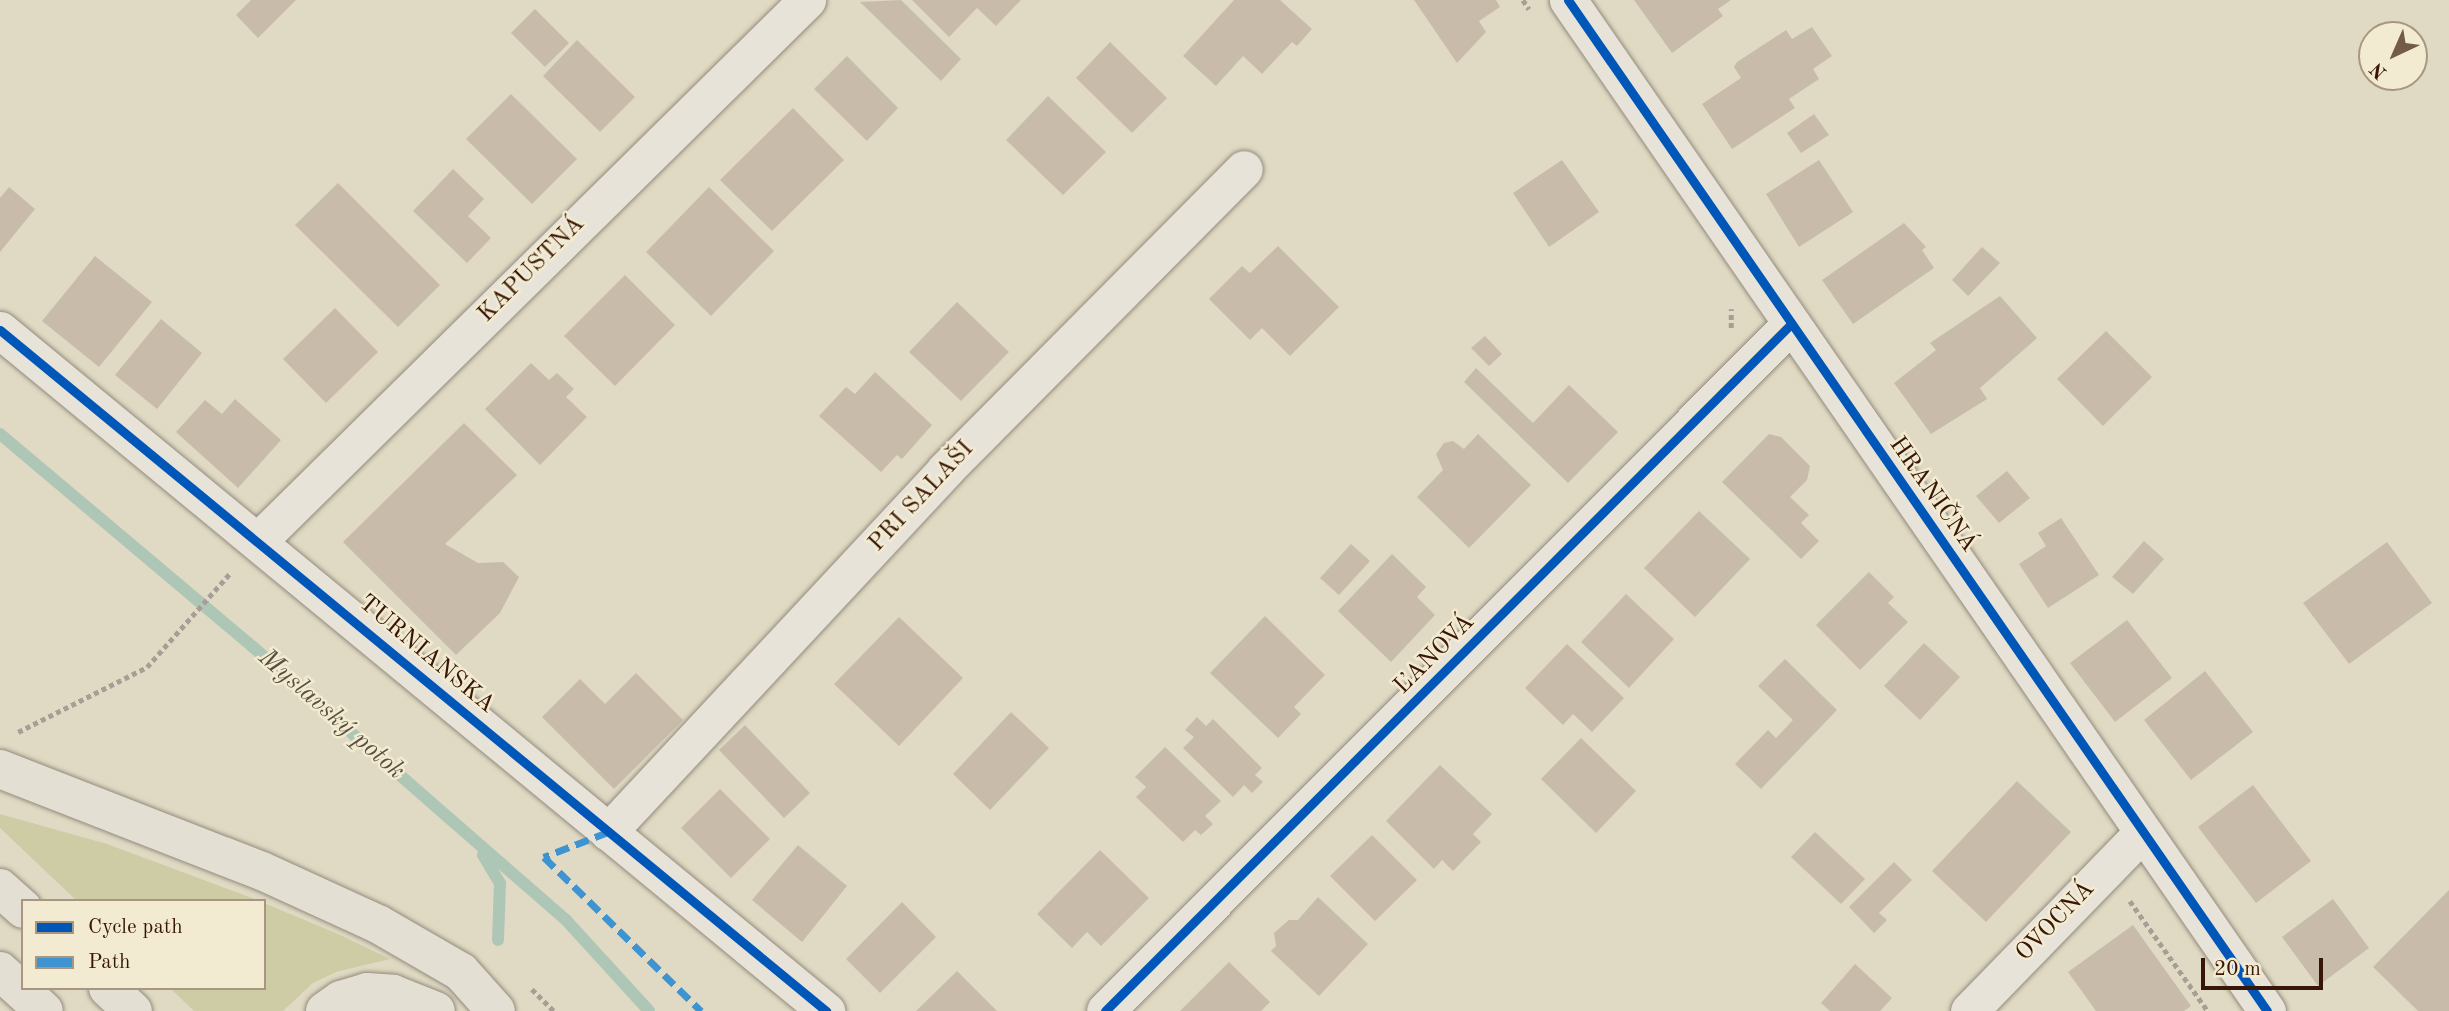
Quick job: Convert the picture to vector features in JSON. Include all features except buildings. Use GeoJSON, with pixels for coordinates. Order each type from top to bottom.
{"type":"FeatureCollection","features":[{"type":"Feature","properties":{"kind":"highway"},"geometry":{"type":"LineString","coordinates":[[6,752],[378,923],[461,972],[496,1011]]}},
{"type":"Feature","properties":{"kind":"highway"},"geometry":{"type":"LineString","coordinates":[[0,888],[21,907]]}},
{"type":"Feature","properties":{"kind":"highway"},"geometry":{"type":"LineString","coordinates":[[0,971],[44,1011]]}},
{"type":"Feature","properties":{"kind":"highway"},"geometry":{"type":"LineString","coordinates":[[110,990],[133,1011]]}},
{"type":"Feature","properties":{"kind":"highway"},"geometry":{"type":"LineString","coordinates":[[325,1011],[341,1000],[367,992],[393,993],[436,1011]]}},
{"type":"Feature","properties":{"kind":"street","name":"KAPUSTNÁ"},"geometry":{"type":"LineString","coordinates":[[247,553],[807,0]]}},
{"type":"Feature","properties":{"kind":"street","name":"HRANIČNÁ"},"geometry":{"type":"LineString","coordinates":[[1568,0],[2267,1011]]}},
{"type":"Feature","properties":{"kind":"street","name":"PRI SALAŠI"},"geometry":{"type":"LineString","coordinates":[[608,832],[945,470],[1244,169]]}},
{"type":"Feature","properties":{"kind":"street","name":"ĽANOVÁ"},"geometry":{"type":"LineString","coordinates":[[1105,1011],[1791,324]]}},
{"type":"Feature","properties":{"kind":"street","name":"TURNIANSKA"},"geometry":{"type":"LineString","coordinates":[[0,330],[247,553],[608,832],[827,1011]]}},
{"type":"Feature","properties":{"kind":"street","name":"OVOCNÁ"},"geometry":{"type":"LineString","coordinates":[[1969,1011],[2142,833]]}},
{"type":"Feature","properties":{"kind":"path"},"geometry":{"type":"LineString","coordinates":[[1523,0],[1531,11]]}},
{"type":"Feature","properties":{"kind":"path"},"geometry":{"type":"LineString","coordinates":[[1723,297],[1731,308],[1730,334]]}},
{"type":"Feature","properties":{"kind":"path"},"geometry":{"type":"LineString","coordinates":[[6,752],[147,667],[165,652],[247,553]]}},
{"type":"Feature","properties":{"kind":"path"},"geometry":{"type":"LineString","coordinates":[[2123,894],[2208,1011]]}},
{"type":"Feature","properties":{"kind":"green space"},"geometry":{"type":"Polygon","coordinates":[[[0,814],[107,844],[255,899],[75,899],[0,828],[0,814]]]}},
{"type":"Feature","properties":{"kind":"green space"},"geometry":{"type":"Polygon","coordinates":[[[266,904],[390,959],[336,972],[313,983],[283,1011],[194,1011],[172,990],[266,990],[266,904]]]}},
{"type":"Feature","properties":{"kind":"waterway","name":"Myslavský potok"},"geometry":{"type":"LineString","coordinates":[[0,434],[253,647],[566,920],[649,1011]]}},
{"type":"Feature","properties":{"kind":"waterway"},"geometry":{"type":"LineString","coordinates":[[483,855],[500,883],[498,940]]}},
{"type":"Feature","properties":{"kind":"marked path"},"geometry":{"type":"LineString","coordinates":[[608,832],[544,857],[701,1011]]}},
{"type":"Feature","properties":{"kind":"cycle path"},"geometry":{"type":"LineString","coordinates":[[1568,0],[2267,1011]]}},
{"type":"Feature","properties":{"kind":"cycle path"},"geometry":{"type":"LineString","coordinates":[[1105,1011],[1791,324]]}},
{"type":"Feature","properties":{"kind":"cycle path"},"geometry":{"type":"LineString","coordinates":[[0,330],[826,1011]]}}]}
